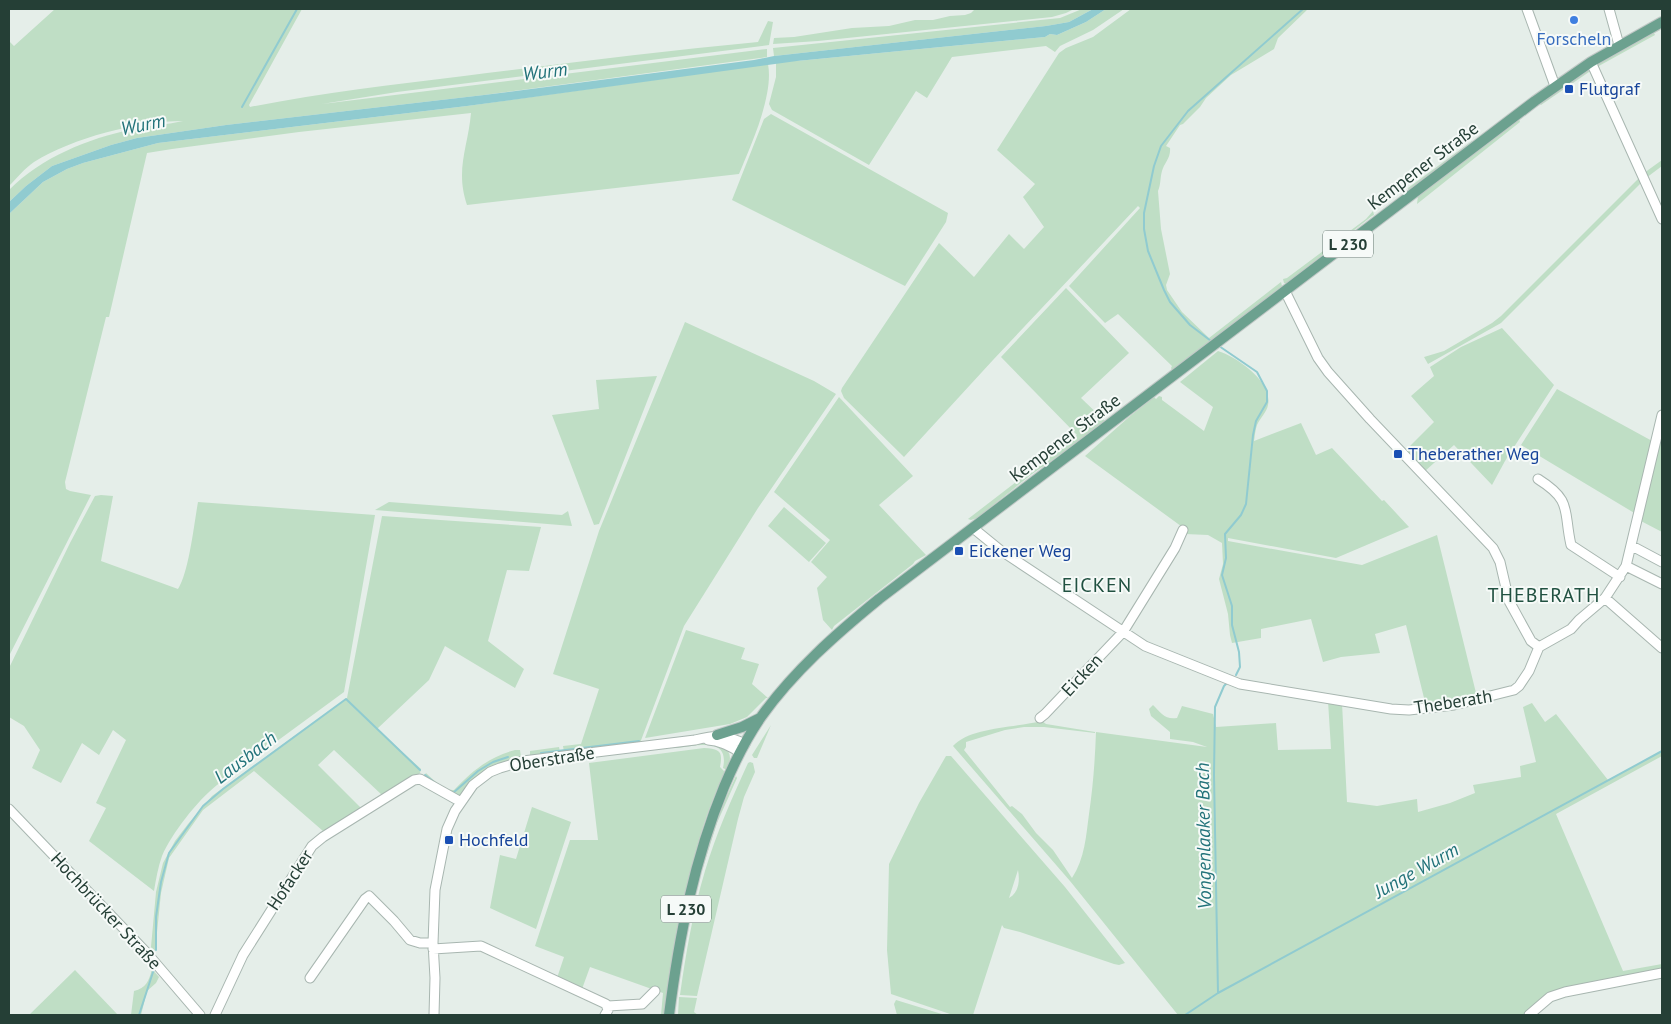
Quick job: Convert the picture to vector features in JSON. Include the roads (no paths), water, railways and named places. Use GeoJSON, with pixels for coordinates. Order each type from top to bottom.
{"type":"FeatureCollection","features":[{"type":"Feature","properties":{"kind":"main road","name":"Kempener Straße"},"geometry":{"type":"LineString","coordinates":[[668,1015],[674,975],[694,878],[713,814],[742,748],[761,717],[803,667],[854,619],[1555,86],[1619,45],[1662,22]]}},
{"type":"Feature","properties":{"kind":"main road"},"geometry":{"type":"LineString","coordinates":[[717,735],[742,727],[761,717]]}},
{"type":"Feature","properties":{"kind":"street"},"geometry":{"type":"LineString","coordinates":[[1527,9],[1555,86]]}},
{"type":"Feature","properties":{"kind":"street"},"geometry":{"type":"LineString","coordinates":[[1609,9],[1619,45]]}},
{"type":"Feature","properties":{"kind":"street"},"geometry":{"type":"LineString","coordinates":[[1591,62],[1662,219]]}},
{"type":"Feature","properties":{"kind":"street"},"geometry":{"type":"LineString","coordinates":[[1285,291],[1318,358],[1328,372],[1370,419],[1493,548],[1500,562],[1510,601],[1531,642],[1539,647],[1571,629],[1605,598],[1626,566],[1662,415]]}},
{"type":"Feature","properties":{"kind":"street"},"geometry":{"type":"LineString","coordinates":[[1538,479],[1555,491],[1561,498],[1567,513],[1571,545],[1620,577]]}},
{"type":"Feature","properties":{"kind":"street"},"geometry":{"type":"LineString","coordinates":[[973,528],[1000,550],[1123,632]]}},
{"type":"Feature","properties":{"kind":"street","name":"Eicken"},"geometry":{"type":"LineString","coordinates":[[1040,718],[1123,632],[1183,530]]}},
{"type":"Feature","properties":{"kind":"street"},"geometry":{"type":"LineString","coordinates":[[1632,546],[1662,562]]}},
{"type":"Feature","properties":{"kind":"street"},"geometry":{"type":"LineString","coordinates":[[1626,566],[1662,584]]}},
{"type":"Feature","properties":{"kind":"street"},"geometry":{"type":"LineString","coordinates":[[1605,598],[1662,648]]}},
{"type":"Feature","properties":{"kind":"street","name":"Theberath"},"geometry":{"type":"LineString","coordinates":[[1123,632],[1145,646],[1240,684],[1408,710],[1454,705],[1514,690],[1529,671],[1539,647]]}},
{"type":"Feature","properties":{"kind":"street"},"geometry":{"type":"LineString","coordinates":[[695,740],[717,735],[733,738],[742,748]]}},
{"type":"Feature","properties":{"kind":"street"},"geometry":{"type":"LineString","coordinates":[[695,740],[716,740],[742,748]]}},
{"type":"Feature","properties":{"kind":"street","name":"Oberstraße"},"geometry":{"type":"LineString","coordinates":[[434,1015],[435,978],[433,946],[435,890],[447,829],[461,802],[473,785],[500,768],[523,761],[695,740]]}},
{"type":"Feature","properties":{"kind":"street","name":"Hofacker"},"geometry":{"type":"LineString","coordinates":[[215,1015],[243,955],[312,846],[323,837],[414,780],[420,779],[461,802]]}},
{"type":"Feature","properties":{"kind":"street","name":"Hochbrücker Straße"},"geometry":{"type":"LineString","coordinates":[[9,809],[146,952],[200,1015]]}},
{"type":"Feature","properties":{"kind":"street"},"geometry":{"type":"LineString","coordinates":[[310,978],[369,896],[410,940],[433,946],[481,946],[603,1003],[607,1011],[642,1004],[655,992]]}},
{"type":"Feature","properties":{"kind":"street"},"geometry":{"type":"LineString","coordinates":[[1529,1015],[1544,1002],[1558,994],[1662,974]]}},
{"type":"Feature","properties":{"kind":"water"},"geometry":{"type":"Polygon","coordinates":[[[1093,9],[1106,9],[1086,22],[1057,35],[1050,34],[1045,37],[797,61],[467,106],[158,143],[67,169],[43,182],[9,214],[9,202],[52,166],[137,138],[226,125],[484,95],[774,56],[1046,26],[1069,22],[1093,9]]]}},
{"type":"Feature","properties":{"kind":"waterway"},"geometry":{"type":"LineString","coordinates":[[242,107],[297,9]]}},
{"type":"Feature","properties":{"kind":"waterway","name":"Vongenlaaker Bach"},"geometry":{"type":"LineString","coordinates":[[1211,341],[1190,325],[1170,302],[1148,251],[1144,229],[1144,213],[1154,166],[1161,146],[1188,111],[1303,9]]}},
{"type":"Feature","properties":{"kind":"waterway","name":"Vongenlaaker Bach"},"geometry":{"type":"LineString","coordinates":[[1219,346],[1257,372],[1267,391],[1267,402],[1256,421],[1253,435],[1246,504],[1241,515],[1225,534],[1226,558],[1222,575],[1232,606],[1232,625],[1239,652],[1240,667],[1236,675]]}},
{"type":"Feature","properties":{"kind":"waterway","name":"Vongenlaaker Bach"},"geometry":{"type":"LineString","coordinates":[[1218,993],[1214,775],[1215,707],[1227,683]]}},
{"type":"Feature","properties":{"kind":"waterway","name":"Lausbach"},"geometry":{"type":"LineString","coordinates":[[156,950],[156,917],[161,882],[169,853],[203,806],[223,789],[346,699],[420,770]]}},
{"type":"Feature","properties":{"kind":"waterway","name":"Lausbach"},"geometry":{"type":"LineString","coordinates":[[541,753],[639,741]]}},
{"type":"Feature","properties":{"kind":"waterway","name":"Junge Wurm"},"geometry":{"type":"LineString","coordinates":[[1185,1015],[1218,993],[1662,751]]}},
{"type":"Feature","properties":{"kind":"waterway","name":"Lausbach"},"geometry":{"type":"LineString","coordinates":[[453,793],[478,771],[493,762],[508,757]]}},
{"type":"Feature","properties":{"kind":"waterway","name":"Lausbach"},"geometry":{"type":"LineString","coordinates":[[425,775],[434,782]]}},
{"type":"Feature","properties":{"kind":"waterway","name":"Lausbach"},"geometry":{"type":"LineString","coordinates":[[139,1015],[154,969]]}},
{"type":"Feature","properties":{"kind":"place","name":"Forscheln"},"geometry":{"type":"Point","coordinates":[1574,20]}},
{"type":"Feature","properties":{"kind":"place","name":"Flutgraf"},"geometry":{"type":"Point","coordinates":[1569,89]}},
{"type":"Feature","properties":{"kind":"place","name":"Theberather Weg"},"geometry":{"type":"Point","coordinates":[1398,454]}},
{"type":"Feature","properties":{"kind":"place","name":"Eickener Weg"},"geometry":{"type":"Point","coordinates":[959,551]}},
{"type":"Feature","properties":{"kind":"place","name":"Hochfeld"},"geometry":{"type":"Point","coordinates":[449,840]}},
{"type":"Feature","properties":{"kind":"district","name":"EICKEN"},"geometry":{"type":"Point","coordinates":[1097,585]}},
{"type":"Feature","properties":{"kind":"district","name":"THEBERATH"},"geometry":{"type":"Point","coordinates":[1544,595]}},
{"type":"Feature","properties":{"kind":"water label","name":"Wurm"},"geometry":{"type":"Point","coordinates":[545,71]}},
{"type":"Feature","properties":{"kind":"water label","name":"Wurm"},"geometry":{"type":"Point","coordinates":[143,124]}}]}
